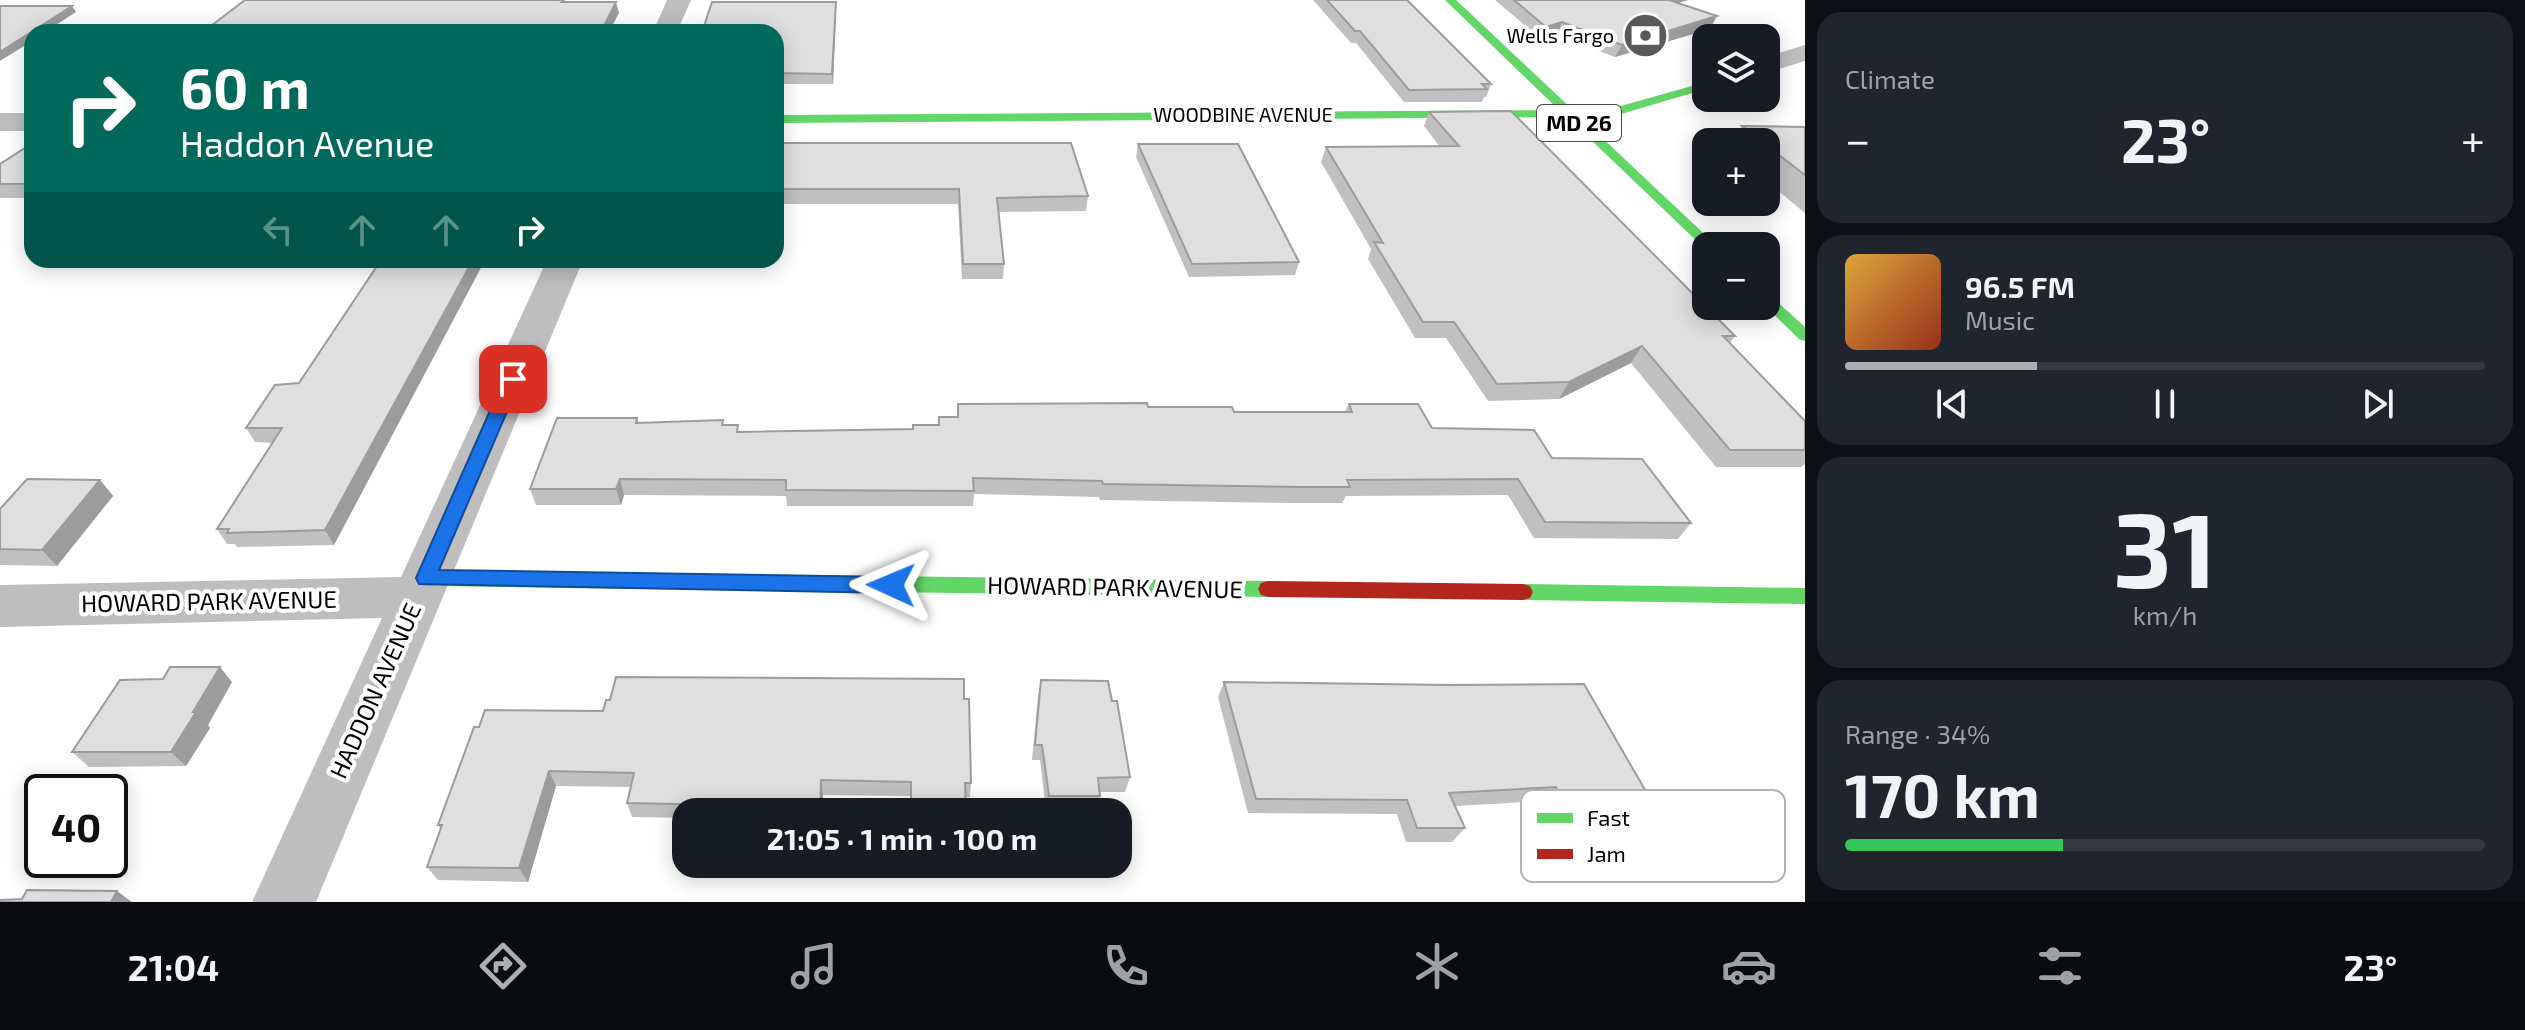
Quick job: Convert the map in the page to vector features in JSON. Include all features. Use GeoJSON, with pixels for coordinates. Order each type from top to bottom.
{"type":"FeatureCollection","features":[{"type":"Feature","properties":{"kind":"street"},"geometry":{"type":"LineString","coordinates":[[668,24],[679,0]]}},
{"type":"Feature","properties":{"kind":"street","name":"MD 26"},"geometry":{"type":"LineString","coordinates":[[1450,0],[1695,232]]}},
{"type":"Feature","properties":{"kind":"street"},"geometry":{"type":"LineString","coordinates":[[1780,61],[1805,53]]}},
{"type":"Feature","properties":{"kind":"street","name":"WOODBINE AVENUE"},"geometry":{"type":"LineString","coordinates":[[784,119],[1569,114],[1623,112],[1692,90]]}},
{"type":"Feature","properties":{"kind":"street"},"geometry":{"type":"LineString","coordinates":[[0,122],[24,122]]}},
{"type":"Feature","properties":{"kind":"street","name":"HADDON AVENUE"},"geometry":{"type":"LineString","coordinates":[[284,902],[562,268]]}},
{"type":"Feature","properties":{"kind":"street"},"geometry":{"type":"LineString","coordinates":[[1780,312],[1805,336]]}},
{"type":"Feature","properties":{"kind":"street","name":"HOWARD PARK AVENUE"},"geometry":{"type":"LineString","coordinates":[[0,606],[422,588],[1805,596]]}},
{"type":"Feature","properties":{"kind":"building"},"geometry":{"type":"Polygon","coordinates":[[[245,0],[616,2],[605,24],[214,24],[245,0]]]}},
{"type":"Feature","properties":{"kind":"building"},"geometry":{"type":"Polygon","coordinates":[[[1327,0],[1407,0],[1491,84],[1482,84],[1487,89],[1409,90],[1360,31],[1355,31],[1327,0]]]}},
{"type":"Feature","properties":{"kind":"building"},"geometry":{"type":"Polygon","coordinates":[[[1514,0],[1669,0],[1717,16],[1622,45],[1562,22],[1546,27],[1514,0]]]}},
{"type":"Feature","properties":{"kind":"building"},"geometry":{"type":"Polygon","coordinates":[[[712,2],[836,2],[832,74],[784,73],[784,24],[705,24],[712,2]]]}},
{"type":"Feature","properties":{"kind":"building"},"geometry":{"type":"Polygon","coordinates":[[[0,6],[72,6],[44,24],[24,24],[24,37],[0,52],[0,6]]]}},
{"type":"Feature","properties":{"kind":"building"},"geometry":{"type":"Polygon","coordinates":[[[1511,111],[1692,293],[1692,320],[1719,320],[1735,336],[1723,336],[1805,421],[1805,450],[1730,450],[1642,346],[1569,382],[1497,384],[1454,322],[1423,322],[1374,242],[1383,243],[1326,147],[1459,146],[1429,112],[1511,111]]]}},
{"type":"Feature","properties":{"kind":"building"},"geometry":{"type":"Polygon","coordinates":[[[1742,126],[1805,127],[1805,175],[1780,156],[1780,128],[1742,126]]]}},
{"type":"Feature","properties":{"kind":"building"},"geometry":{"type":"Polygon","coordinates":[[[784,143],[1071,143],[1088,196],[997,198],[1004,264],[963,264],[959,189],[784,189],[784,143]]]}},
{"type":"Feature","properties":{"kind":"building"},"geometry":{"type":"Polygon","coordinates":[[[1138,144],[1238,144],[1299,262],[1192,264],[1138,144]]]}},
{"type":"Feature","properties":{"kind":"building"},"geometry":{"type":"Polygon","coordinates":[[[24,149],[24,184],[0,184],[0,164],[24,149]]]}},
{"type":"Feature","properties":{"kind":"building"},"geometry":{"type":"Polygon","coordinates":[[[376,268],[469,268],[325,530],[227,533],[229,529],[217,529],[282,428],[246,428],[275,385],[299,383],[376,268]]]}},
{"type":"Feature","properties":{"kind":"building"},"geometry":{"type":"Polygon","coordinates":[[[1147,403],[1148,407],[1232,407],[1234,412],[1352,412],[1349,404],[1418,404],[1432,428],[1534,430],[1552,458],[1642,459],[1691,523],[1545,522],[1518,479],[1347,480],[1350,487],[1297,487],[973,478],[974,491],[786,490],[786,480],[620,479],[616,489],[530,489],[557,418],[637,418],[636,423],[723,420],[722,425],[738,425],[737,432],[913,429],[913,425],[939,425],[939,417],[958,417],[958,404],[1147,403]]]}},
{"type":"Feature","properties":{"kind":"building"},"geometry":{"type":"Polygon","coordinates":[[[27,479],[100,480],[42,550],[0,549],[0,509],[27,479]]]}},
{"type":"Feature","properties":{"kind":"building"},"geometry":{"type":"Polygon","coordinates":[[[170,667],[220,667],[171,752],[72,752],[120,680],[163,679],[170,667]]]}},
{"type":"Feature","properties":{"kind":"building"},"geometry":{"type":"Polygon","coordinates":[[[616,677],[964,679],[964,699],[969,699],[971,783],[965,783],[966,798],[911,798],[911,782],[821,780],[820,798],[672,798],[672,804],[627,803],[634,773],[549,771],[519,868],[427,867],[442,825],[438,825],[474,727],[479,727],[485,710],[603,711],[606,700],[610,700],[616,677]]]}},
{"type":"Feature","properties":{"kind":"building"},"geometry":{"type":"Polygon","coordinates":[[[1041,680],[1108,681],[1112,701],[1117,701],[1130,777],[1098,778],[1100,796],[1049,796],[1042,745],[1035,745],[1041,680]]]}},
{"type":"Feature","properties":{"kind":"building"},"geometry":{"type":"Polygon","coordinates":[[[1224,682],[1584,684],[1645,790],[1558,790],[1556,787],[1449,793],[1465,828],[1417,828],[1407,800],[1256,799],[1224,682]]]}},
{"type":"Feature","properties":{"kind":"building"},"geometry":{"type":"Polygon","coordinates":[[[27,890],[117,891],[111,902],[0,902],[22,899],[27,890]]]}},
{"type":"Feature","properties":{"kind":"traffic: fast"},"geometry":{"type":"LineString","coordinates":[[1450,0],[1695,232]]}},
{"type":"Feature","properties":{"kind":"traffic: fast"},"geometry":{"type":"LineString","coordinates":[[784,119],[1611,113],[1692,89]]}},
{"type":"Feature","properties":{"kind":"traffic: fast"},"geometry":{"type":"LineString","coordinates":[[1780,312],[1805,336]]}},
{"type":"Feature","properties":{"kind":"traffic: fast"},"geometry":{"type":"LineString","coordinates":[[426,578],[1268,589]]}},
{"type":"Feature","properties":{"kind":"traffic: fast"},"geometry":{"type":"LineString","coordinates":[[1523,592],[1805,596]]}},
{"type":"Feature","properties":{"kind":"traffic: jam"},"geometry":{"type":"LineString","coordinates":[[1268,589],[1523,592]]}},
{"type":"Feature","properties":{"kind":"place","name":"Wells Fargo"},"geometry":{"type":"Point","coordinates":[1645,36]}},
{"type":"Feature","properties":{"kind":"route"},"geometry":{"type":"LineString","coordinates":[[513,379],[426,578],[891,585]]}}]}
